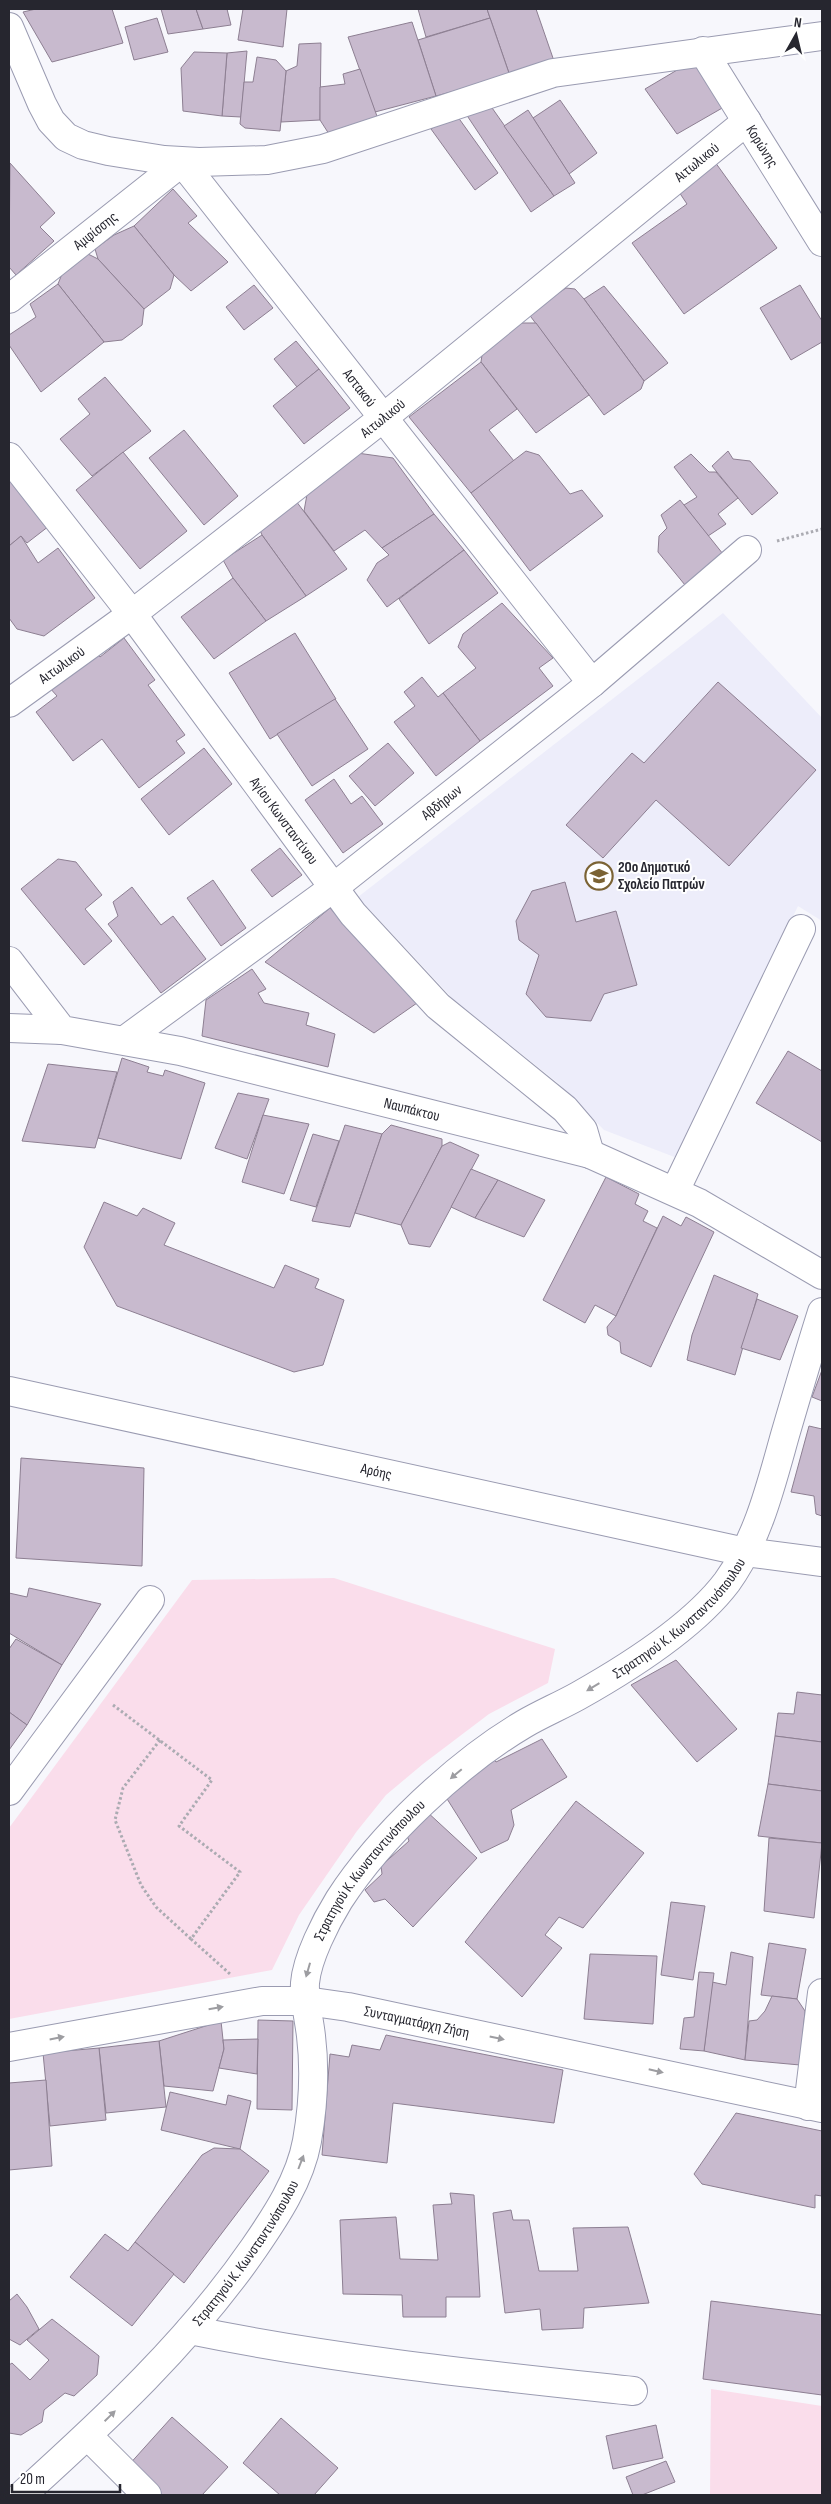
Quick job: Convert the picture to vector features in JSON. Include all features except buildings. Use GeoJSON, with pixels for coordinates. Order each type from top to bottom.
{"type":"FeatureCollection","features":[{"type":"Feature","properties":{"kind":"street"},"geometry":{"type":"LineString","coordinates":[[9,27],[42,104],[51,121],[66,137],[83,145],[108,151],[182,162],[267,160],[324,150],[553,73],[822,36]]}},
{"type":"Feature","properties":{"kind":"street","name":"Κορώνης"},"geometry":{"type":"LineString","coordinates":[[703,51],[822,242]]}},
{"type":"Feature","properties":{"kind":"street","name":"Αιτωλικού"},"geometry":{"type":"LineString","coordinates":[[9,702],[132,614],[383,418],[747,121]]}},
{"type":"Feature","properties":{"kind":"street","name":"Αμφίσσης"},"geometry":{"type":"LineString","coordinates":[[9,299],[182,162]]}},
{"type":"Feature","properties":{"kind":"street","name":"Αστακού"},"geometry":{"type":"LineString","coordinates":[[182,162],[592,683]]}},
{"type":"Feature","properties":{"kind":"street","name":"Αγίου Κωνσταντίνου"},"geometry":{"type":"LineString","coordinates":[[9,456],[132,614],[353,914],[438,1006],[565,1109],[583,1130],[590,1154]]}},
{"type":"Feature","properties":{"kind":"street","name":"Αβδήρων"},"geometry":{"type":"LineString","coordinates":[[125,1040],[334,888],[592,683],[747,550]]}},
{"type":"Feature","properties":{"kind":"street"},"geometry":{"type":"LineString","coordinates":[[675,1191],[801,929]]}},
{"type":"Feature","properties":{"kind":"street"},"geometry":{"type":"LineString","coordinates":[[9,960],[62,1030]]}},
{"type":"Feature","properties":{"kind":"street","name":"Ναυπάκτου"},"geometry":{"type":"LineString","coordinates":[[9,1028],[62,1030],[180,1050],[590,1154],[675,1191],[716,1212],[822,1275]]}},
{"type":"Feature","properties":{"kind":"street","name":"Στρατηγού Κ. Κωνσταντινόπουλου"},"geometry":{"type":"LineString","coordinates":[[22,2495],[88,2436],[150,2375],[190,2330],[226,2287],[271,2223],[288,2194],[304,2156],[310,2122],[313,2065],[306,2001],[307,1972],[330,1915],[362,1868],[406,1817],[475,1758],[525,1723],[579,1696],[651,1650],[690,1619],[727,1582],[745,1552],[767,1499],[822,1312]]}},
{"type":"Feature","properties":{"kind":"street","name":"Αρόης"},"geometry":{"type":"LineString","coordinates":[[9,1391],[745,1552],[822,1562]]}},
{"type":"Feature","properties":{"kind":"street"},"geometry":{"type":"LineString","coordinates":[[9,1791],[150,1600]]}},
{"type":"Feature","properties":{"kind":"street"},"geometry":{"type":"LineString","coordinates":[[815,2107],[822,1993]]}},
{"type":"Feature","properties":{"kind":"street","name":"Συνταγματάρχη Ζήση"},"geometry":{"type":"LineString","coordinates":[[9,2047],[262,2001],[306,2001],[348,2007],[624,2064],[815,2107]]}},
{"type":"Feature","properties":{"kind":"street"},"geometry":{"type":"LineString","coordinates":[[190,2330],[279,2347],[340,2356],[489,2376],[633,2391]]}},
{"type":"Feature","properties":{"kind":"street"},"geometry":{"type":"LineString","coordinates":[[88,2436],[147,2495]]}},
{"type":"Feature","properties":{"kind":"path"},"geometry":{"type":"LineString","coordinates":[[747,550],[822,529]]}},
{"type":"Feature","properties":{"kind":"path"},"geometry":{"type":"LineString","coordinates":[[87,1685],[212,1780],[179,1826],[240,1872],[191,1940]]}},
{"type":"Feature","properties":{"kind":"path"},"geometry":{"type":"LineString","coordinates":[[160,1740],[123,1788],[115,1820],[141,1885],[156,1907],[262,2001]]}},
{"type":"Feature","properties":{"kind":"shaded area","name":"20ο Δημοτικό Σχολείο Πατρών"},"geometry":{"type":"Polygon","coordinates":[[[723,613],[822,718],[822,921],[798,906],[677,1158],[604,1130],[558,1083],[455,1001],[358,897],[723,613]]]}},
{"type":"Feature","properties":{"kind":"shaded area"},"geometry":{"type":"Polygon","coordinates":[[[334,1578],[555,1649],[548,1683],[489,1714],[386,1795],[357,1831],[299,1915],[272,1970],[9,2019],[9,1828],[192,1580],[334,1578]]]}},
{"type":"Feature","properties":{"kind":"shaded area"},"geometry":{"type":"Polygon","coordinates":[[[711,2389],[822,2406],[822,2495],[710,2495],[711,2389]]]}},
{"type":"Feature","properties":{"kind":"place","name":"20ο Δημοτικό Σχολείο Πατρών"},"geometry":{"type":"Point","coordinates":[599,876]}}]}
